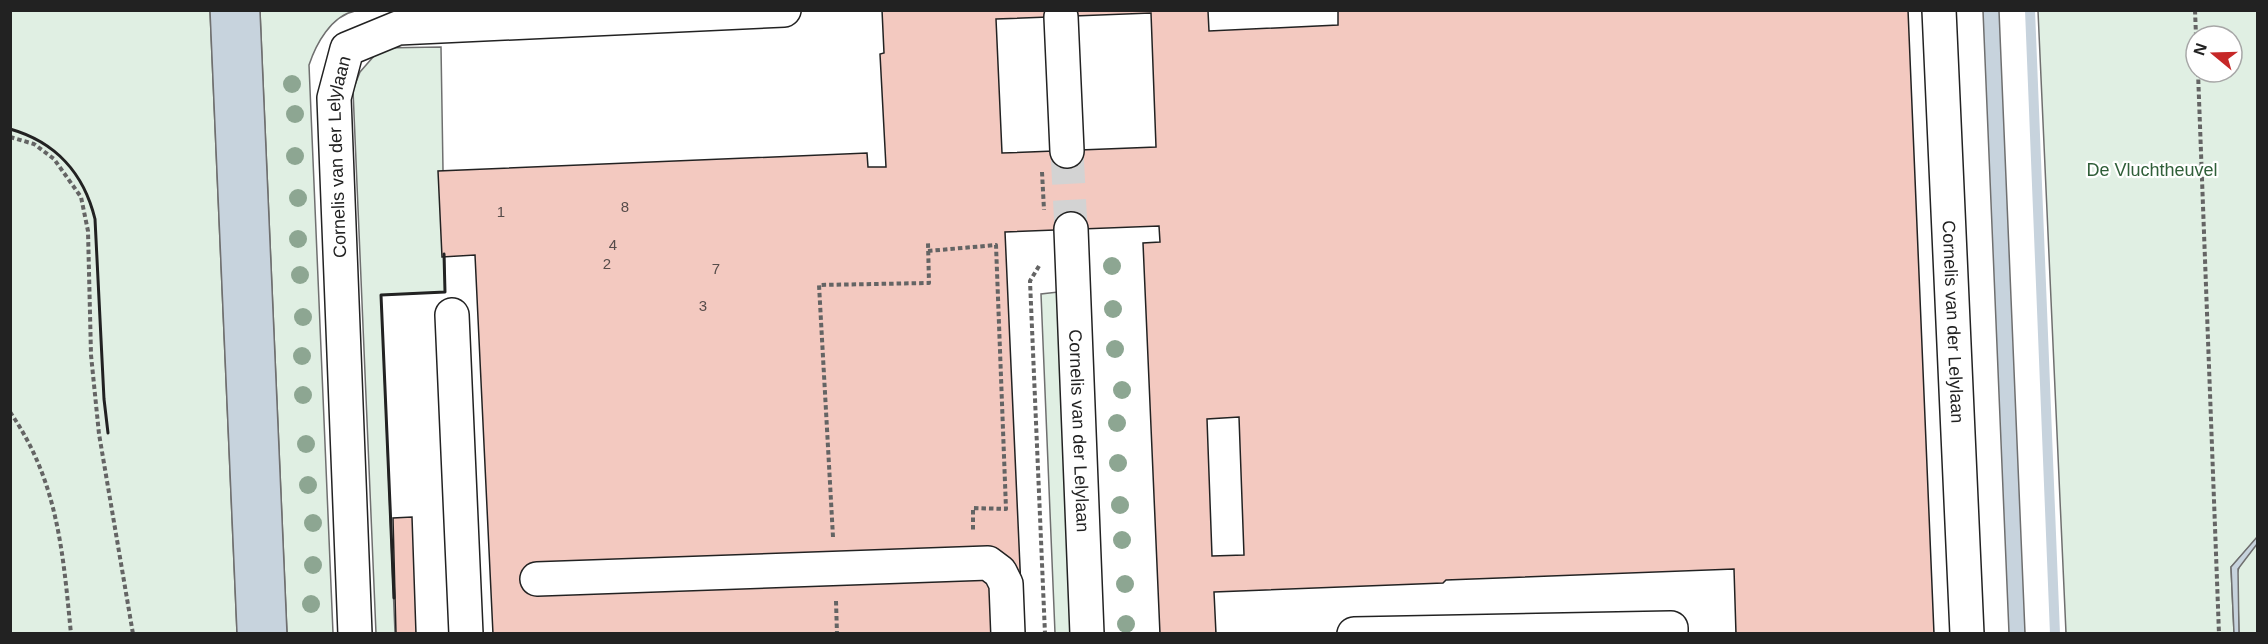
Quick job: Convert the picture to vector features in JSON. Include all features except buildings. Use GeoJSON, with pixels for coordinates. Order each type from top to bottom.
{"type":"FeatureCollection","features":[{"type":"Feature","properties":{"kind":"street","name":"Cornelis van der Lelylaan"},"geometry":{"type":"LineString","coordinates":[[355,633],[334,98],[346,50],[398,28],[784,10]]}},
{"type":"Feature","properties":{"kind":"street","name":"Cornelis van der Lelylaan"},"geometry":{"type":"LineString","coordinates":[[1939,10],[1967,633]]}},
{"type":"Feature","properties":{"kind":"street"},"geometry":{"type":"LineString","coordinates":[[1054,156],[1061,17]]}},
{"type":"Feature","properties":{"kind":"street","name":"Cornelis van der Lelylaan"},"geometry":{"type":"LineString","coordinates":[[1057,225],[1087,633]]}},
{"type":"Feature","properties":{"kind":"street"},"geometry":{"type":"LineString","coordinates":[[452,315],[466,633]]}},
{"type":"Feature","properties":{"kind":"street"},"geometry":{"type":"LineString","coordinates":[[537,579],[988,563],[1000,572],[1006,585],[1008,633]]}},
{"type":"Feature","properties":{"kind":"street"},"geometry":{"type":"LineString","coordinates":[[1354,633],[1671,627],[1671,633]]}},
{"type":"Feature","properties":{"kind":"path"},"geometry":{"type":"LineString","coordinates":[[2198,84],[2219,633]]}},
{"type":"Feature","properties":{"kind":"path"},"geometry":{"type":"LineString","coordinates":[[10,137],[34,144],[54,159],[81,197],[88,231],[91,355],[99,434],[133,633]]}},
{"type":"Feature","properties":{"kind":"path"},"geometry":{"type":"LineString","coordinates":[[1054,156],[1057,225]]}},
{"type":"Feature","properties":{"kind":"path"},"geometry":{"type":"LineString","coordinates":[[837,633],[819,285],[929,283],[928,243]]}},
{"type":"Feature","properties":{"kind":"path"},"geometry":{"type":"LineString","coordinates":[[928,251],[996,245],[1006,509],[973,508],[972,563]]}},
{"type":"Feature","properties":{"kind":"path"},"geometry":{"type":"LineString","coordinates":[[1040,264],[1030,281],[1045,633]]}},
{"type":"Feature","properties":{"kind":"path"},"geometry":{"type":"LineString","coordinates":[[10,412],[28,438],[53,501],[64,566],[71,633]]}},
{"type":"Feature","properties":{"kind":"green space"},"geometry":{"type":"Polygon","coordinates":[[[10,11],[210,11],[237,633],[11,633],[10,11]]]}},
{"type":"Feature","properties":{"kind":"green space"},"geometry":{"type":"Polygon","coordinates":[[[260,11],[355,11],[339,19],[326,32],[309,65],[333,633],[287,633],[260,11]]]}},
{"type":"Feature","properties":{"kind":"green space","name":"De Vluchtheuvel"},"geometry":{"type":"Polygon","coordinates":[[[2038,11],[2257,11],[2258,537],[2231,567],[2234,633],[2066,633],[2038,11]]]}},
{"type":"Feature","properties":{"kind":"green space"},"geometry":{"type":"Polygon","coordinates":[[[441,47],[445,292],[381,295],[395,633],[376,633],[353,90],[360,72],[381,48],[441,47]]]}},
{"type":"Feature","properties":{"kind":"green space"},"geometry":{"type":"Polygon","coordinates":[[[1058,292],[1072,633],[1055,633],[1041,294],[1058,292]]]}},
{"type":"Feature","properties":{"kind":"green space"},"geometry":{"type":"Polygon","coordinates":[[[2257,544],[2257,633],[2239,633],[2237,574],[2240,564],[2257,544]]]}},
{"type":"Feature","properties":{"kind":"shaded area"},"geometry":{"type":"Polygon","coordinates":[[[210,11],[260,11],[287,633],[237,633],[210,11]]]}},
{"type":"Feature","properties":{"kind":"shaded area"},"geometry":{"type":"Polygon","coordinates":[[[1983,11],[1999,11],[2025,633],[2009,633],[1983,11]]]}},
{"type":"Feature","properties":{"kind":"shaded area"},"geometry":{"type":"Polygon","coordinates":[[[2257,537],[2257,544],[2238,569],[2239,633],[2234,633],[2231,567],[2257,537]]]}},
{"type":"Feature","properties":{"kind":"waterway"},"geometry":{"type":"LineString","coordinates":[[2030,10],[2055,634]]}},
{"type":"Feature","properties":{"kind":"tunnel"},"geometry":{"type":"LineString","coordinates":[[1067,151],[1071,229]]}},
{"type":"Feature","properties":{"kind":"wall"},"geometry":{"type":"LineString","coordinates":[[10,129],[41,142],[66,162],[84,188],[90,203],[95,219],[104,399],[108,433]]}},
{"type":"Feature","properties":{"kind":"wall"},"geometry":{"type":"LineString","coordinates":[[394,598],[381,295],[445,292],[444,254]]}}]}
